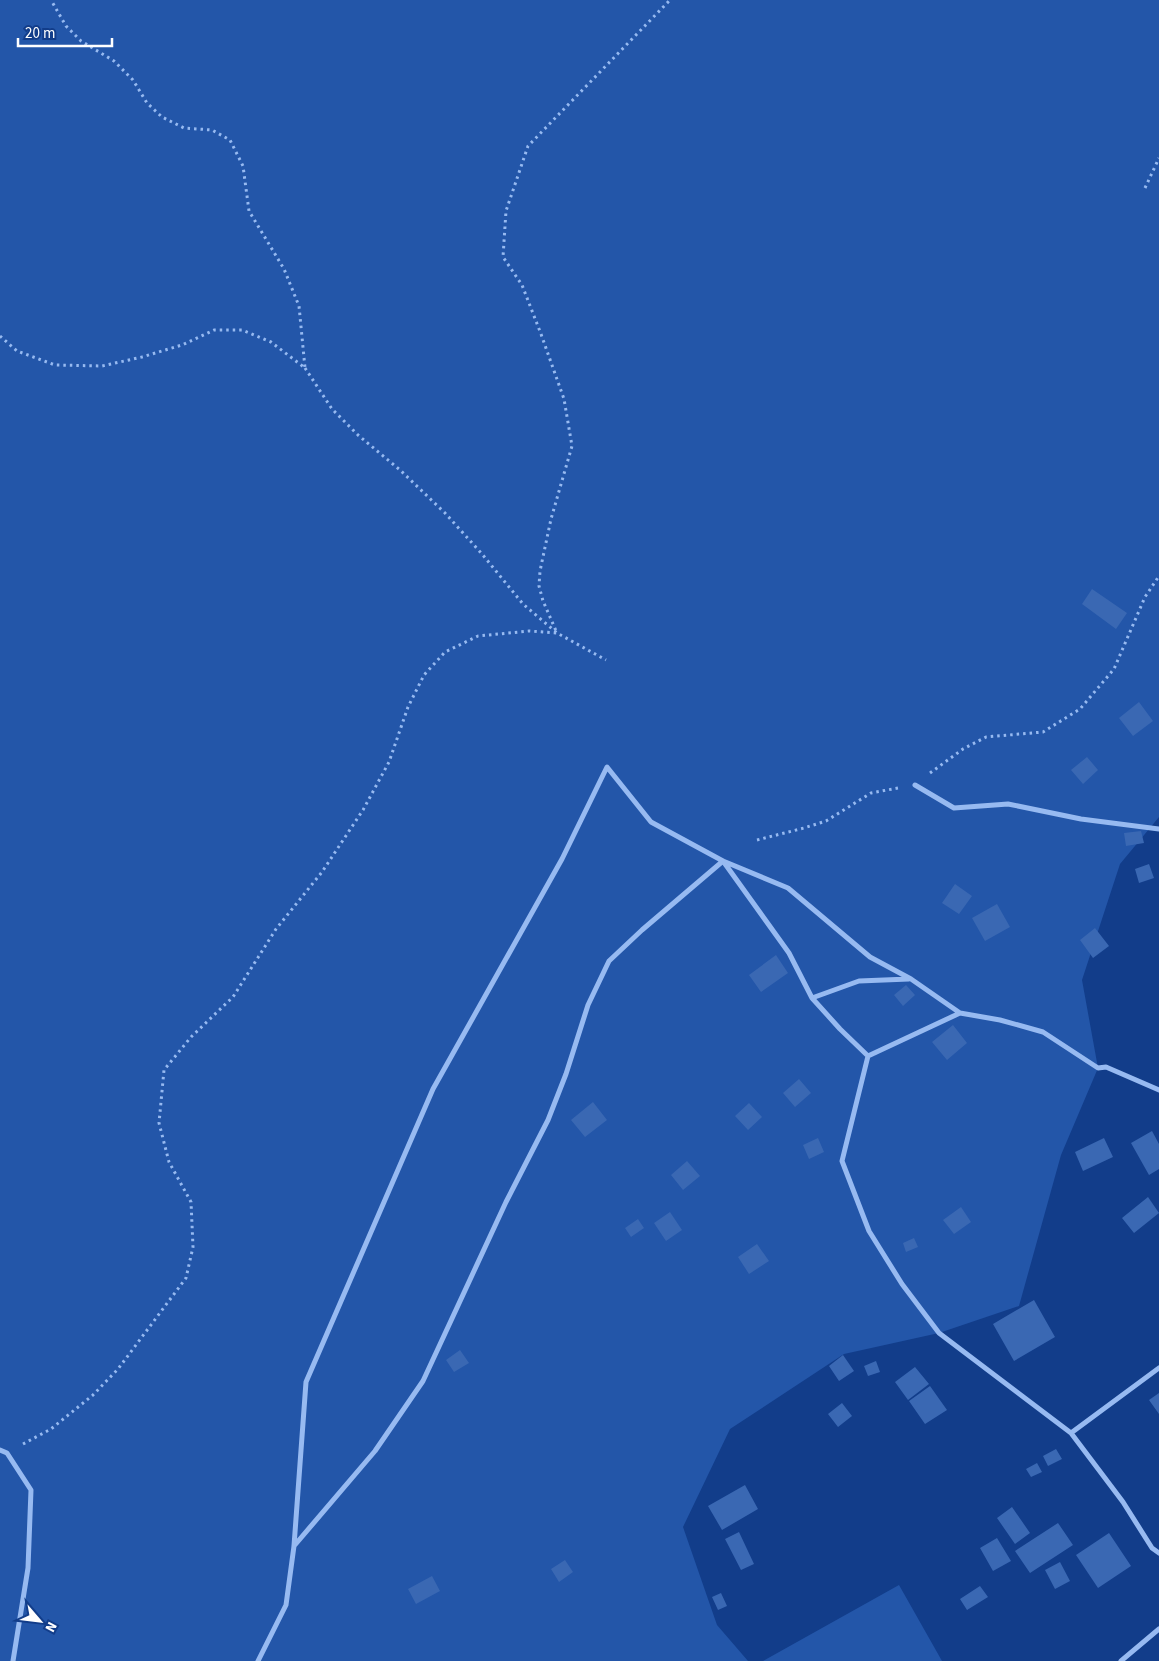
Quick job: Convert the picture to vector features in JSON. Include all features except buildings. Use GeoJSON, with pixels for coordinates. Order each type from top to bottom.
{"type":"FeatureCollection","features":[{"type":"Feature","properties":{"kind":"street"},"geometry":{"type":"LineString","coordinates":[[258,1661],[286,1605],[294,1546],[306,1382],[433,1089],[562,859],[607,767],[651,822],[722,861],[788,888],[870,957],[911,979],[960,1013],[1000,1020],[1043,1032],[1098,1068],[1106,1067],[1159,1090]]}},
{"type":"Feature","properties":{"kind":"street"},"geometry":{"type":"LineString","coordinates":[[915,785],[954,808],[1008,804],[1081,819],[1159,829]]}},
{"type":"Feature","properties":{"kind":"street"},"geometry":{"type":"LineString","coordinates":[[722,861],[789,953],[812,998],[868,1056]]}},
{"type":"Feature","properties":{"kind":"street"},"geometry":{"type":"LineString","coordinates":[[294,1546],[375,1451],[423,1381],[506,1202],[548,1120],[566,1074],[588,1005],[609,962],[642,930],[722,861]]}},
{"type":"Feature","properties":{"kind":"street"},"geometry":{"type":"LineString","coordinates":[[812,998],[859,981],[911,979]]}},
{"type":"Feature","properties":{"kind":"street"},"geometry":{"type":"LineString","coordinates":[[868,1056],[960,1013]]}},
{"type":"Feature","properties":{"kind":"street"},"geometry":{"type":"LineString","coordinates":[[868,1056],[842,1161],[869,1231],[902,1284],[939,1333],[1071,1433],[1123,1502],[1152,1548],[1159,1553]]}},
{"type":"Feature","properties":{"kind":"street"},"geometry":{"type":"LineString","coordinates":[[1071,1433],[1159,1368]]}},
{"type":"Feature","properties":{"kind":"street"},"geometry":{"type":"LineString","coordinates":[[0,1450],[8,1453],[30,1490],[28,1568],[13,1661]]}},
{"type":"Feature","properties":{"kind":"street"},"geometry":{"type":"LineString","coordinates":[[1121,1661],[1159,1629]]}},
{"type":"Feature","properties":{"kind":"path"},"geometry":{"type":"LineString","coordinates":[[51,0],[66,26],[80,41],[114,60],[133,80],[146,103],[162,117],[184,128],[212,130],[230,140],[243,166],[249,211],[284,269],[299,306],[305,368]]}},
{"type":"Feature","properties":{"kind":"path"},"geometry":{"type":"LineString","coordinates":[[558,633],[543,601],[539,586],[551,519],[572,446],[564,399],[541,334],[522,285],[502,257],[506,211],[528,146],[670,0]]}},
{"type":"Feature","properties":{"kind":"path"},"geometry":{"type":"LineString","coordinates":[[1145,188],[1159,158]]}},
{"type":"Feature","properties":{"kind":"path"},"geometry":{"type":"LineString","coordinates":[[0,336],[17,351],[55,365],[102,366],[182,346],[214,330],[242,330],[271,342],[305,368],[332,409],[358,436],[400,470],[445,513],[523,604],[558,633],[606,660]]}},
{"type":"Feature","properties":{"kind":"path"},"geometry":{"type":"LineString","coordinates":[[757,840],[826,821],[871,793],[915,785],[963,749],[986,737],[1043,732],[1080,709],[1114,669],[1144,597],[1159,576]]}},
{"type":"Feature","properties":{"kind":"path"},"geometry":{"type":"LineString","coordinates":[[8,1453],[51,1430],[93,1395],[118,1369],[186,1278],[193,1247],[191,1202],[169,1162],[159,1123],[164,1070],[191,1037],[233,997],[276,929],[322,872],[363,810],[389,762],[408,707],[424,674],[445,652],[478,636],[529,631],[558,633]]}},
{"type":"Feature","properties":{"kind":"shaded area"},"geometry":{"type":"Polygon","coordinates":[[[0,0],[1159,0],[1159,817],[1120,864],[1082,980],[1098,1068],[1061,1155],[1019,1306],[939,1333],[844,1354],[730,1429],[683,1527],[717,1625],[748,1661],[0,1661],[0,0]]]}},
{"type":"Feature","properties":{"kind":"shaded area"},"geometry":{"type":"Polygon","coordinates":[[[899,1585],[942,1661],[763,1661],[899,1585]]]}}]}
